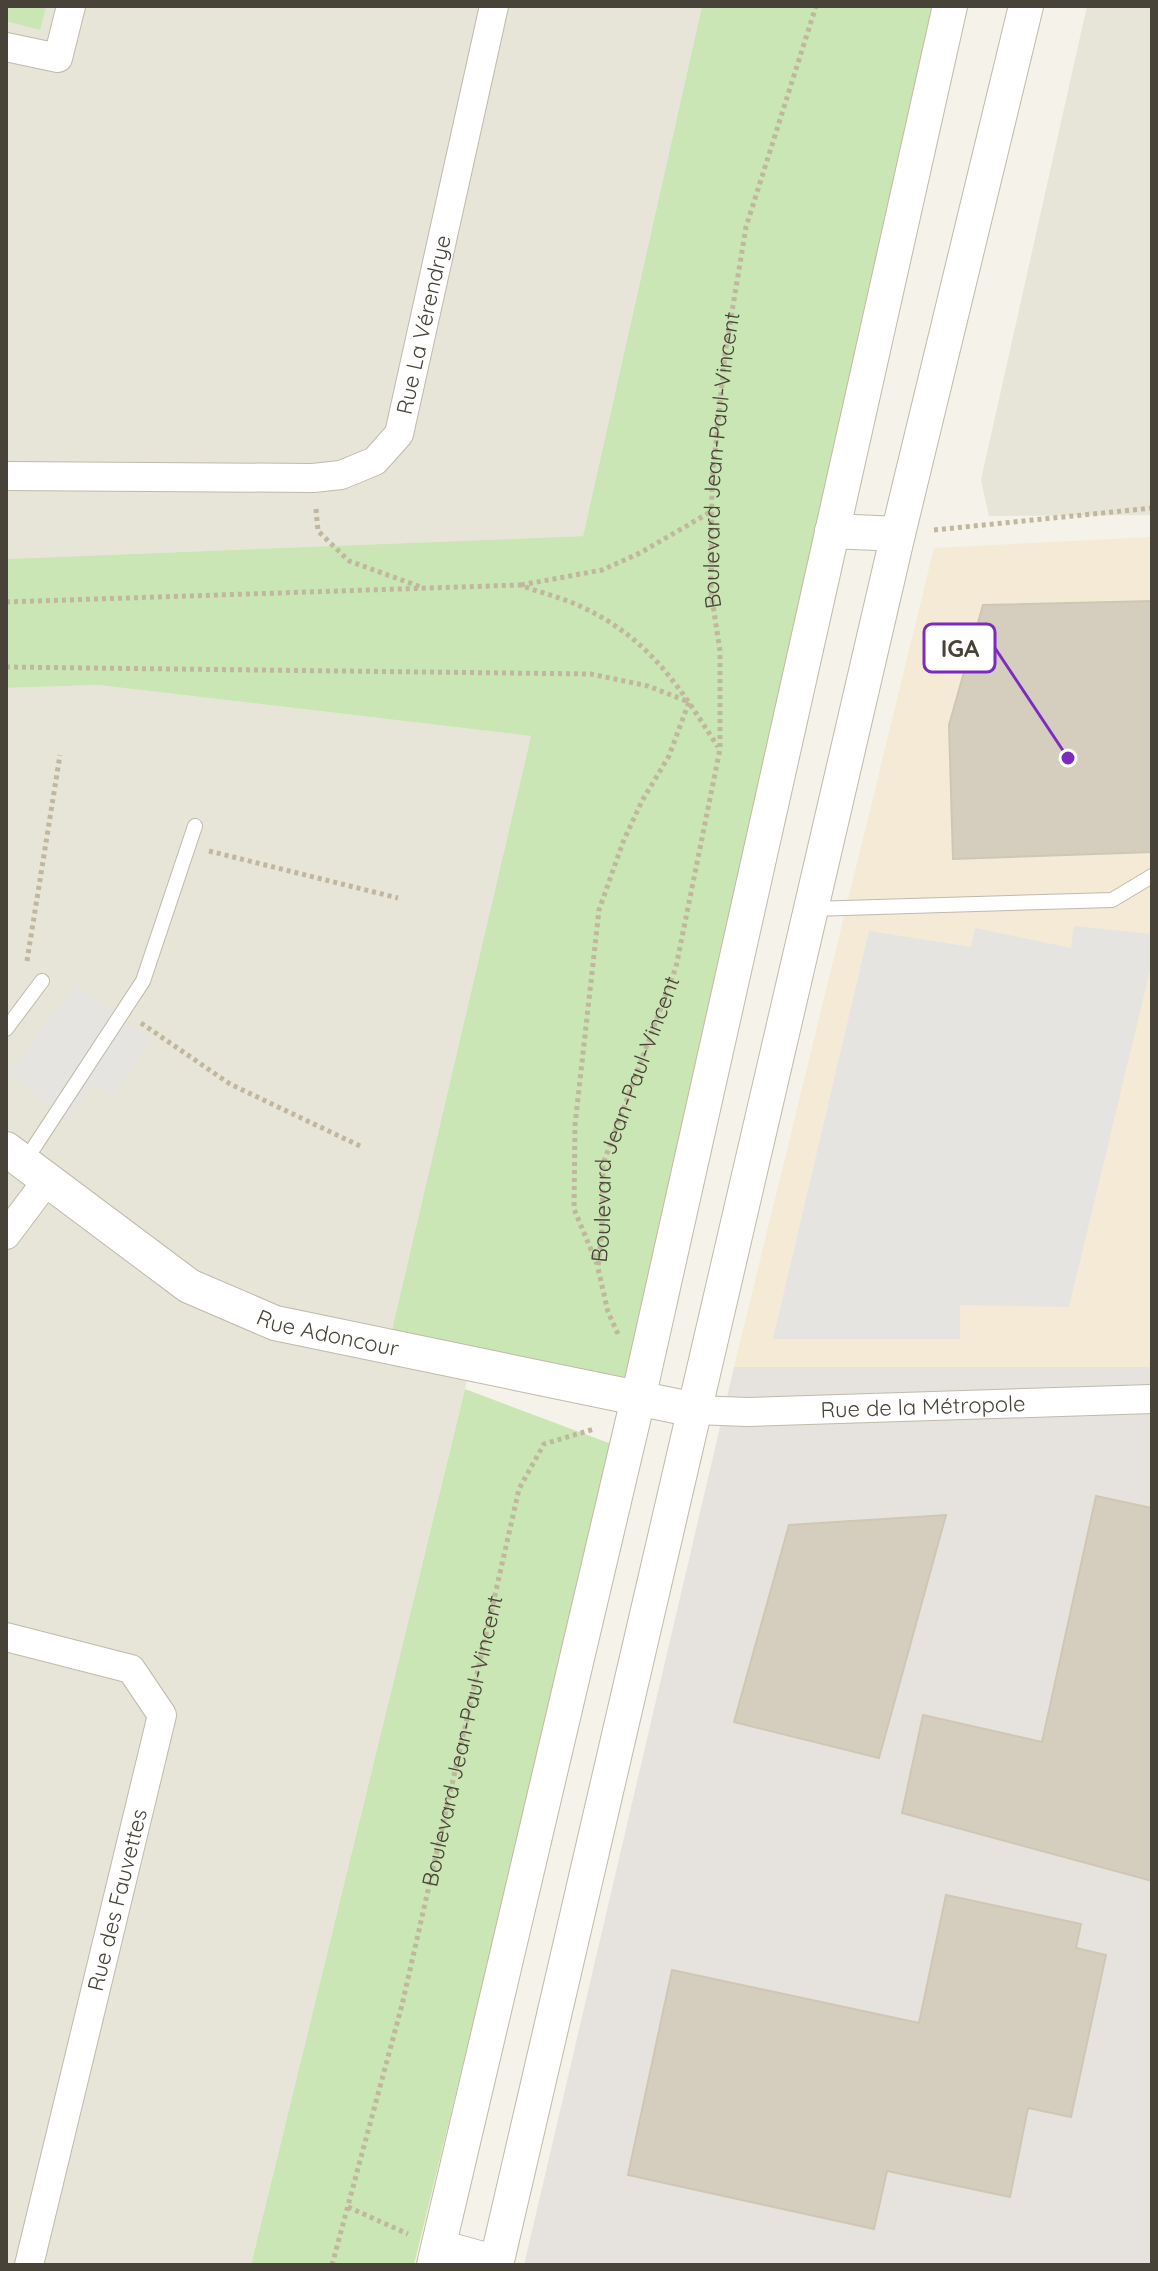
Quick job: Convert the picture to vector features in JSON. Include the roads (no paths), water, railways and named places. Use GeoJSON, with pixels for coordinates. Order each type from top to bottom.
{"type":"FeatureCollection","features":[{"type":"Feature","properties":{"kind":"street"},"geometry":{"type":"LineString","coordinates":[[6,47],[58,58],[71,6]]}},
{"type":"Feature","properties":{"kind":"street","name":"Rue La Vérendrye"},"geometry":{"type":"LineString","coordinates":[[6,476],[313,478],[341,475],[375,461],[399,434],[494,6]]}},
{"type":"Feature","properties":{"kind":"street"},"geometry":{"type":"LineString","coordinates":[[950,6],[436,2256],[497,2264],[898,534],[1026,6]]}},
{"type":"Feature","properties":{"kind":"street"},"geometry":{"type":"LineString","coordinates":[[832,531],[898,534]]}},
{"type":"Feature","properties":{"kind":"street"},"geometry":{"type":"LineString","coordinates":[[6,1235],[26,1164]]}},
{"type":"Feature","properties":{"kind":"street","name":"Rue Adoncour"},"geometry":{"type":"LineString","coordinates":[[26,1164],[189,1286],[275,1323],[695,1410]]}},
{"type":"Feature","properties":{"kind":"street","name":"Rue de la Métropole"},"geometry":{"type":"LineString","coordinates":[[695,1410],[748,1412],[1152,1399]]}},
{"type":"Feature","properties":{"kind":"street","name":"Rue des Fauvettes"},"geometry":{"type":"LineString","coordinates":[[6,1637],[131,1669],[162,1715],[29,2265]]}},
{"type":"Feature","properties":{"kind":"lane"},"geometry":{"type":"LineString","coordinates":[[26,1164],[143,981],[195,826]]}},
{"type":"Feature","properties":{"kind":"lane"},"geometry":{"type":"LineString","coordinates":[[811,909],[1112,900],[1152,876]]}},
{"type":"Feature","properties":{"kind":"lane"},"geometry":{"type":"LineString","coordinates":[[6,1029],[42,981]]}},
{"type":"Feature","properties":{"kind":"place","name":"IGA"},"geometry":{"type":"Point","coordinates":[1068,758]}}]}
